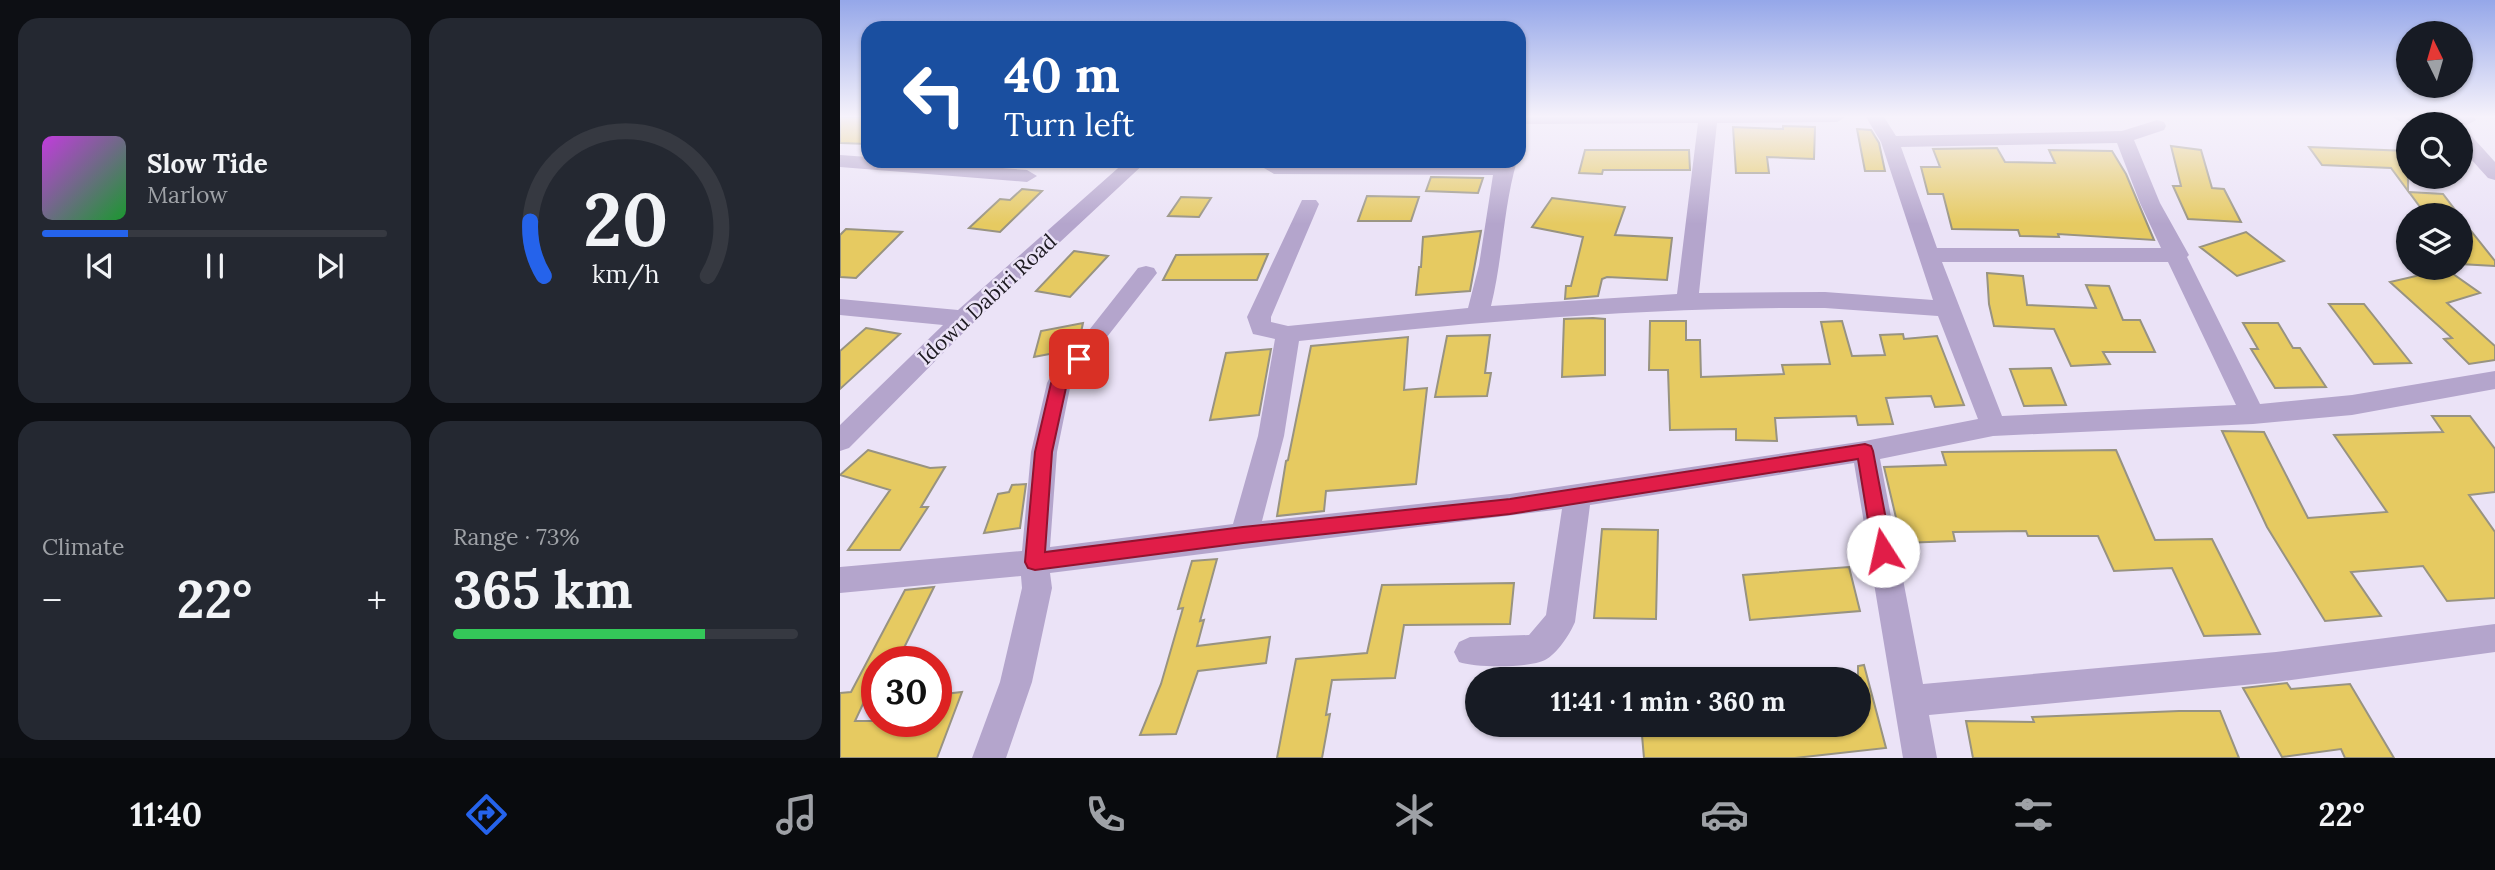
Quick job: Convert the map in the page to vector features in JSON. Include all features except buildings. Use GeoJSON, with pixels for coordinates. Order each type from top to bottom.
{"type":"FeatureCollection","features":[{"type":"Feature","properties":{"kind":"street"},"geometry":{"type":"LineString","coordinates":[[1687,302],[1704,152]]}},
{"type":"Feature","properties":{"kind":"street"},"geometry":{"type":"LineString","coordinates":[[1893,152],[1947,309],[1993,426]]}},
{"type":"Feature","properties":{"kind":"street"},"geometry":{"type":"LineString","coordinates":[[2130,152],[2150,203],[2178,255],[2253,414]]}},
{"type":"Feature","properties":{"kind":"street"},"geometry":{"type":"LineString","coordinates":[[2479,152],[2495,173]]}},
{"type":"Feature","properties":{"kind":"street"},"geometry":{"type":"LineString","coordinates":[[840,161],[861,163]]}},
{"type":"Feature","properties":{"kind":"street"},"geometry":{"type":"LineString","coordinates":[[927,168],[1027,176]]}},
{"type":"Feature","properties":{"kind":"street","name":"Idowu Dabiri Road"},"geometry":{"type":"LineString","coordinates":[[840,442],[963,319],[1129,168]]}},
{"type":"Feature","properties":{"kind":"street"},"geometry":{"type":"LineString","coordinates":[[1274,169],[1332,168]]}},
{"type":"Feature","properties":{"kind":"street"},"geometry":{"type":"LineString","coordinates":[[1478,314],[1490,265],[1505,168]]}},
{"type":"Feature","properties":{"kind":"street"},"geometry":{"type":"LineString","coordinates":[[1309,204],[1259,317],[1261,328],[1288,334],[1478,314],[1687,302],[1825,300],[1947,309]]}},
{"type":"Feature","properties":{"kind":"street"},"geometry":{"type":"LineString","coordinates":[[1928,255],[2178,255]]}},
{"type":"Feature","properties":{"kind":"street"},"geometry":{"type":"LineString","coordinates":[[989,758],[1016,682],[1038,588],[1035,562],[1044,452],[1059,383],[1065,372],[1079,359],[1146,273]]}},
{"type":"Feature","properties":{"kind":"street"},"geometry":{"type":"LineString","coordinates":[[840,307],[963,319]]}},
{"type":"Feature","properties":{"kind":"street"},"geometry":{"type":"LineString","coordinates":[[1243,535],[1259,492],[1273,435],[1288,334]]}},
{"type":"Feature","properties":{"kind":"street"},"geometry":{"type":"LineString","coordinates":[[840,580],[1035,562],[1243,535],[1510,506],[1865,451],[1993,426],[2253,414],[2351,405],[2495,380]]}},
{"type":"Feature","properties":{"kind":"street"},"geometry":{"type":"LineString","coordinates":[[1865,451],[1920,758]]}},
{"type":"Feature","properties":{"kind":"street"},"geometry":{"type":"LineString","coordinates":[[1470,652],[1536,649],[1560,622],[1577,496]]}},
{"type":"Feature","properties":{"kind":"street"},"geometry":{"type":"LineString","coordinates":[[1909,701],[2129,684],[2380,655],[2495,638]]}},
{"type":"Feature","properties":{"kind":"route"},"geometry":{"type":"LineString","coordinates":[[1079,359],[1065,372],[1059,383],[1044,452],[1035,562],[1243,535],[1510,506],[1865,451],[1883,551]]}}]}
